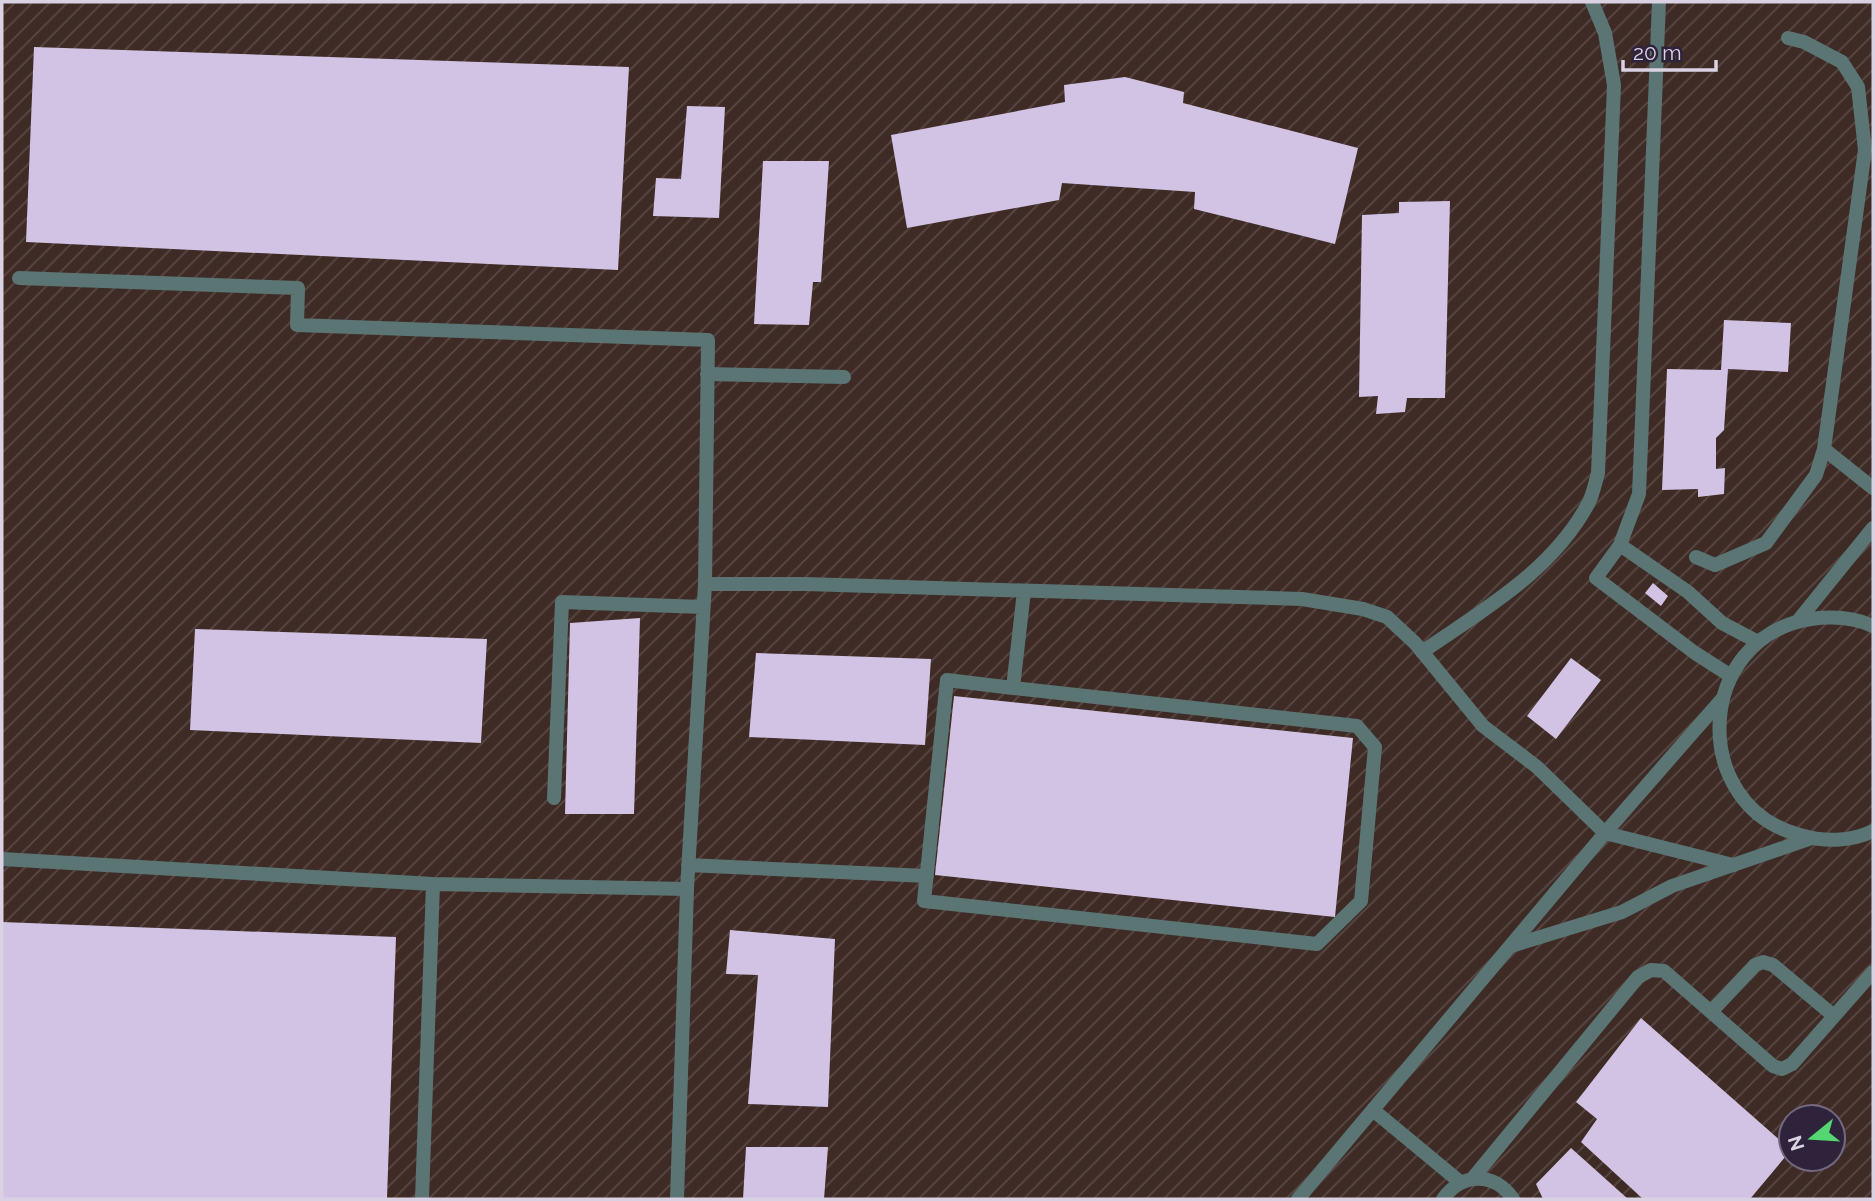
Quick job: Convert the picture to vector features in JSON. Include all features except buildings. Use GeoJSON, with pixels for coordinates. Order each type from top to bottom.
{"type":"FeatureCollection","features":[{"type":"Feature","properties":{"kind":"street"},"geometry":{"type":"LineString","coordinates":[[1422,652],[1510,592],[1546,560],[1588,503],[1598,473],[1614,85],[1605,33],[1592,2]]}},
{"type":"Feature","properties":{"kind":"street"},"geometry":{"type":"LineString","coordinates":[[1659,2],[1639,494],[1620,545],[1597,578],[1695,653],[1731,676]]}},
{"type":"Feature","properties":{"kind":"street"},"geometry":{"type":"LineString","coordinates":[[1696,556],[1715,565],[1766,542],[1815,475],[1824,449],[1865,150],[1858,87],[1842,62],[1804,42],[1788,38]]}},
{"type":"Feature","properties":{"kind":"street"},"geometry":{"type":"LineString","coordinates":[[19,278],[298,288],[297,325],[708,340],[705,584],[688,865],[677,1199]]}},
{"type":"Feature","properties":{"kind":"street"},"geometry":{"type":"LineString","coordinates":[[707,374],[845,377]]}},
{"type":"Feature","properties":{"kind":"street"},"geometry":{"type":"LineString","coordinates":[[1824,449],[1873,488]]}},
{"type":"Feature","properties":{"kind":"street"},"geometry":{"type":"LineString","coordinates":[[1798,621],[1873,528]]}},
{"type":"Feature","properties":{"kind":"street"},"geometry":{"type":"LineString","coordinates":[[1620,545],[1688,592],[1722,623],[1758,642]]}},
{"type":"Feature","properties":{"kind":"street"},"geometry":{"type":"LineString","coordinates":[[705,584],[805,584],[1302,599],[1363,609],[1387,617],[1422,652],[1483,726],[1537,767],[1605,834],[1733,865]]}},
{"type":"Feature","properties":{"kind":"street"},"geometry":{"type":"LineString","coordinates":[[1013,688],[1024,591]]}},
{"type":"Feature","properties":{"kind":"street"},"geometry":{"type":"LineString","coordinates":[[554,798],[562,602],[704,607]]}},
{"type":"Feature","properties":{"kind":"street"},"geometry":{"type":"LineString","coordinates":[[1871,834],[1835,840],[1812,838],[1789,832],[1769,822],[1751,807],[1736,789],[1720,746],[1718,722],[1722,699],[1738,664],[1758,642],[1777,629],[1798,621],[1829,616],[1860,620],[1873,626]]}},
{"type":"Feature","properties":{"kind":"street"},"geometry":{"type":"LineString","coordinates":[[947,680],[1013,688],[1357,726],[1375,747],[1361,901],[1317,944],[924,901],[947,680]]}},
{"type":"Feature","properties":{"kind":"street"},"geometry":{"type":"LineString","coordinates":[[1298,1199],[1722,699]]}},
{"type":"Feature","properties":{"kind":"street"},"geometry":{"type":"LineString","coordinates":[[1511,946],[1622,912],[1672,886],[1812,838]]}},
{"type":"Feature","properties":{"kind":"street"},"geometry":{"type":"LineString","coordinates":[[2,859],[433,884],[687,889]]}},
{"type":"Feature","properties":{"kind":"street"},"geometry":{"type":"LineString","coordinates":[[688,865],[927,876]]}},
{"type":"Feature","properties":{"kind":"street"},"geometry":{"type":"LineString","coordinates":[[422,1199],[433,884]]}},
{"type":"Feature","properties":{"kind":"street"},"geometry":{"type":"LineString","coordinates":[[1711,1012],[1755,965],[1763,962],[1773,965],[1834,1016]]}},
{"type":"Feature","properties":{"kind":"street"},"geometry":{"type":"LineString","coordinates":[[1443,1199],[1450,1190],[1467,1180],[1638,977],[1651,970],[1664,971],[1773,1066],[1782,1069],[1792,1064],[1873,972]]}},
{"type":"Feature","properties":{"kind":"street"},"geometry":{"type":"LineString","coordinates":[[1373,1110],[1467,1180],[1485,1179],[1497,1183],[1507,1190],[1513,1199]]}},
{"type":"Feature","properties":{"kind":"shaded area"},"geometry":{"type":"Polygon","coordinates":[[[2,2],[1873,2],[1873,1199],[2,1199],[2,2]]]}}]}
